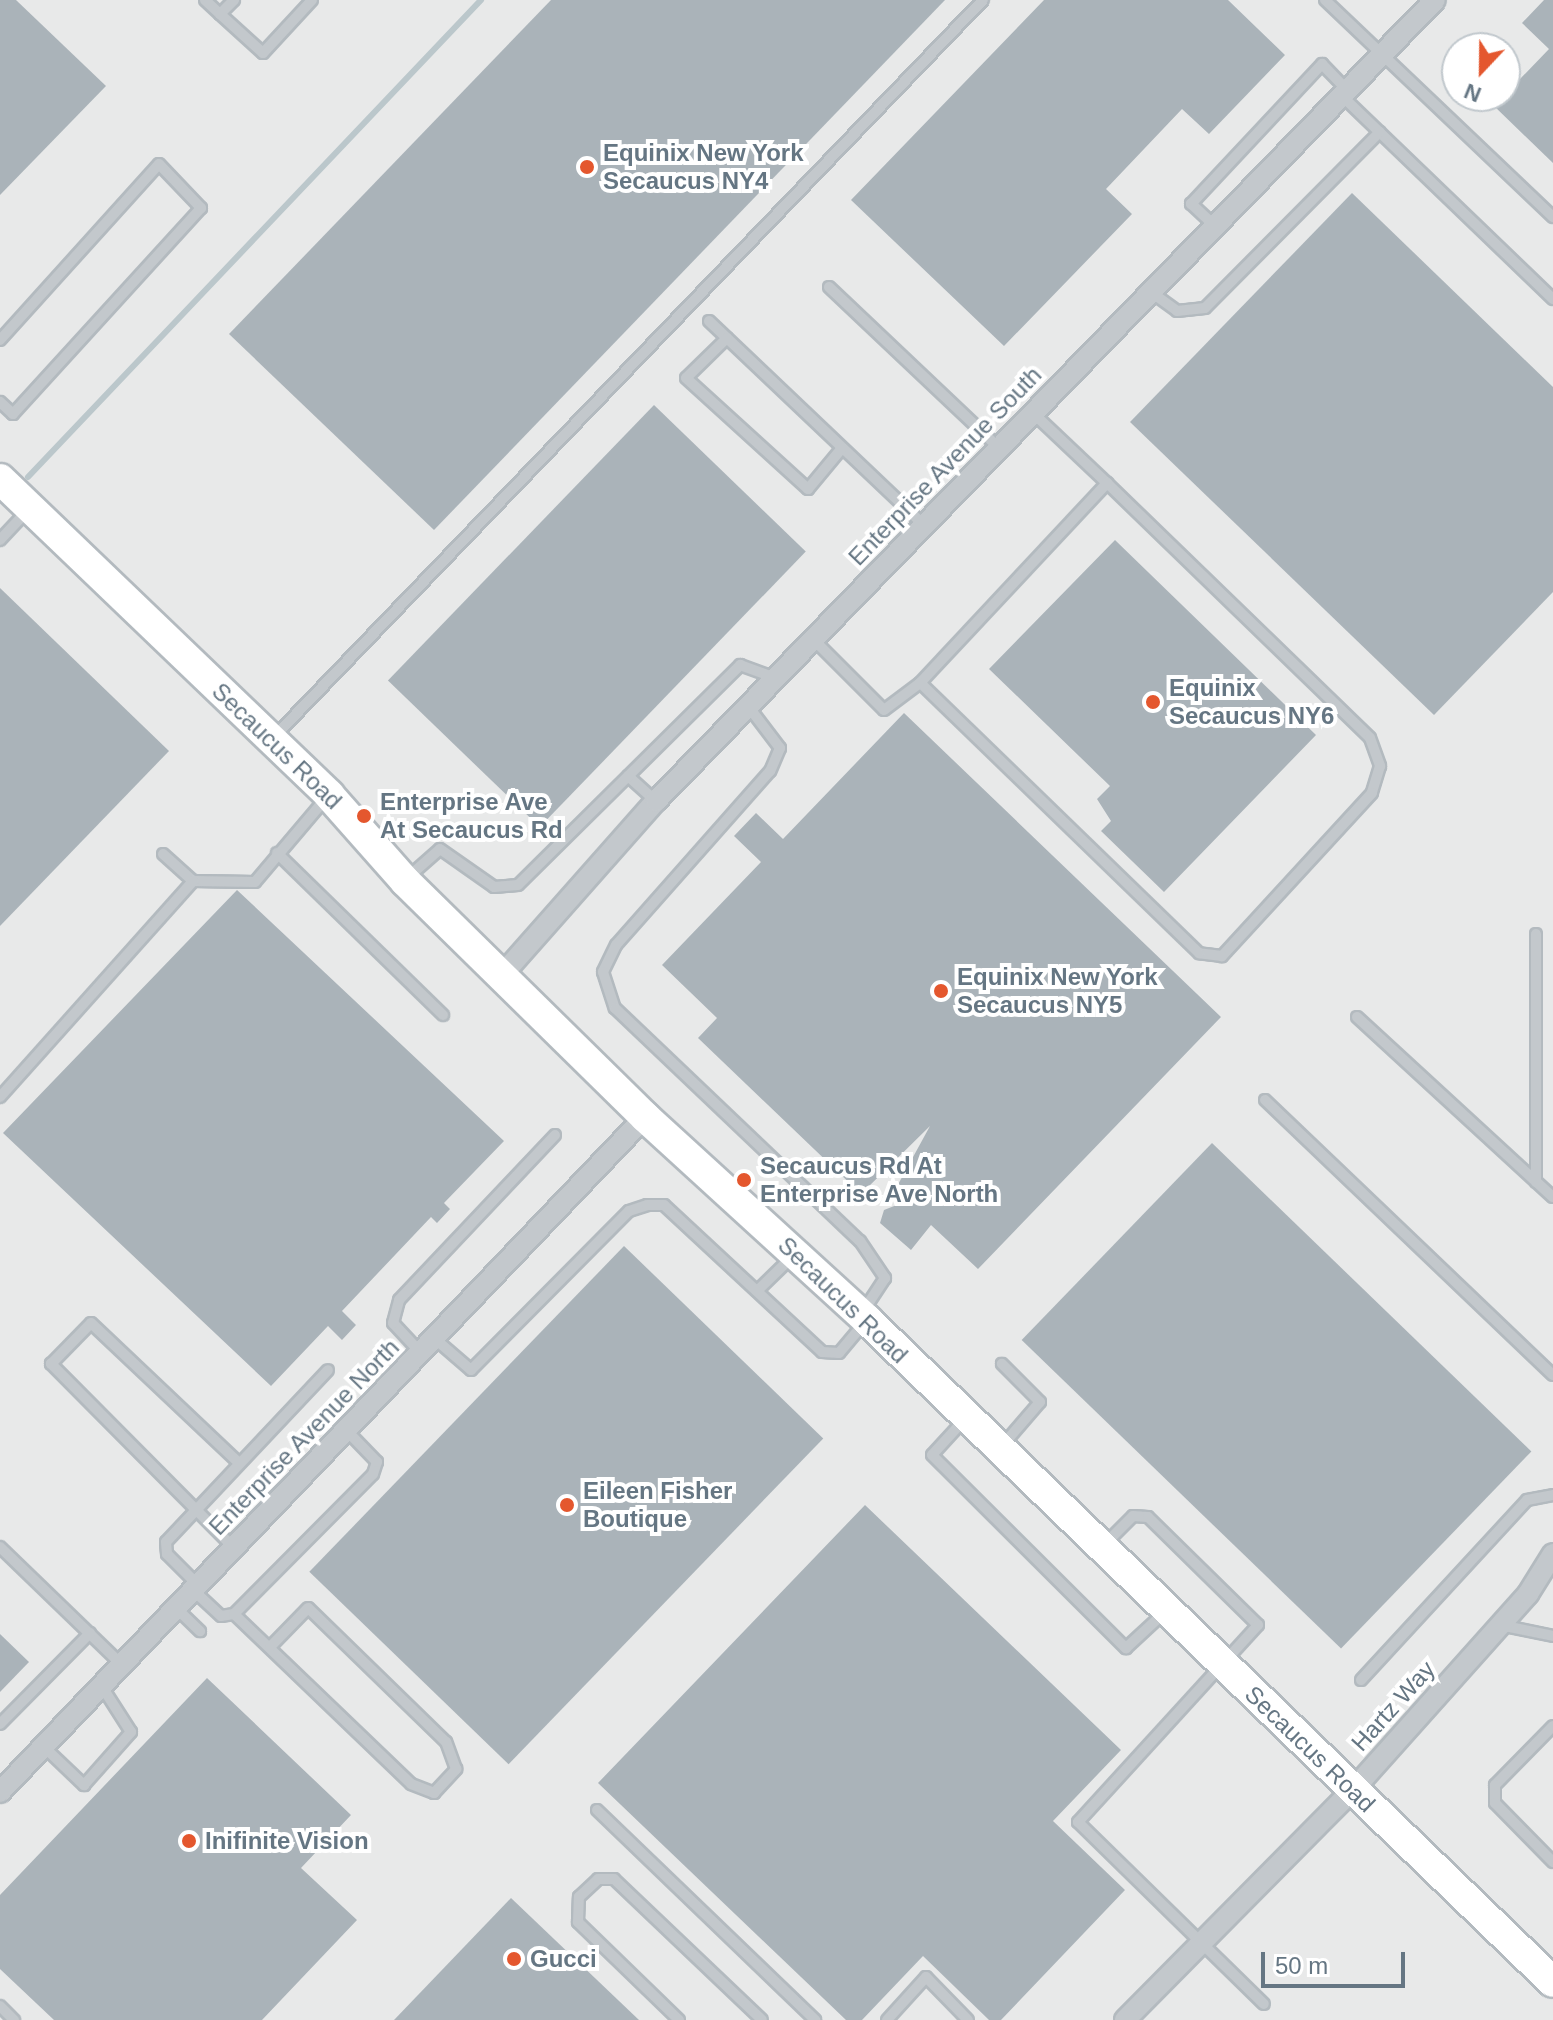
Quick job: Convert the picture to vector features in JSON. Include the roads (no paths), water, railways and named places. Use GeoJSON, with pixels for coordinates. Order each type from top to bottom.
{"type":"FeatureCollection","features":[{"type":"Feature","properties":{"kind":"main road","name":"Secaucus Road"},"geometry":{"type":"LineString","coordinates":[[0,479],[329,795],[405,881],[645,1117],[864,1318],[964,1420],[1103,1546],[1352,1791],[1553,1982]]}},
{"type":"Feature","properties":{"kind":"street","name":"Enterprise Avenue South"},"geometry":{"type":"LineString","coordinates":[[501,976],[656,801],[1435,0]]}},
{"type":"Feature","properties":{"kind":"street","name":"Enterprise Avenue North"},"geometry":{"type":"LineString","coordinates":[[0,1792],[175,1607],[348,1432],[645,1117]]}},
{"type":"Feature","properties":{"kind":"street","name":"Hartz Way"},"geometry":{"type":"LineString","coordinates":[[1125,2020],[1352,1791],[1500,1625],[1553,1554]]}},
{"type":"Feature","properties":{"kind":"lane"},"geometry":{"type":"LineString","coordinates":[[205,0],[263,53],[312,0]]}},
{"type":"Feature","properties":{"kind":"lane"},"geometry":{"type":"LineString","coordinates":[[220,14],[234,0]]}},
{"type":"Feature","properties":{"kind":"lane"},"geometry":{"type":"LineString","coordinates":[[271,739],[983,0]]}},
{"type":"Feature","properties":{"kind":"lane"},"geometry":{"type":"LineString","coordinates":[[1325,0],[1553,217]]}},
{"type":"Feature","properties":{"kind":"lane"},"geometry":{"type":"LineString","coordinates":[[1215,226],[1191,204],[1322,64],[1380,132],[1553,299]]}},
{"type":"Feature","properties":{"kind":"lane"},"geometry":{"type":"LineString","coordinates":[[1151,292],[1177,311],[1205,308],[1380,132]]}},
{"type":"Feature","properties":{"kind":"lane"},"geometry":{"type":"LineString","coordinates":[[0,340],[159,164],[201,208],[13,414],[0,402]]}},
{"type":"Feature","properties":{"kind":"lane"},"geometry":{"type":"LineString","coordinates":[[829,287],[999,448]]}},
{"type":"Feature","properties":{"kind":"lane"},"geometry":{"type":"LineString","coordinates":[[709,321],[924,525]]}},
{"type":"Feature","properties":{"kind":"lane"},"geometry":{"type":"LineString","coordinates":[[727,338],[686,378],[808,489],[842,448]]}},
{"type":"Feature","properties":{"kind":"lane"},"geometry":{"type":"LineString","coordinates":[[920,683],[1199,953],[1222,956],[1372,793],[1380,766],[1370,738],[1033,413]]}},
{"type":"Feature","properties":{"kind":"lane"},"geometry":{"type":"LineString","coordinates":[[813,639],[884,710],[920,683],[1107,483]]}},
{"type":"Feature","properties":{"kind":"lane"},"geometry":{"type":"LineString","coordinates":[[0,540],[30,508]]}},
{"type":"Feature","properties":{"kind":"lane"},"geometry":{"type":"LineString","coordinates":[[405,881],[440,849],[494,887],[509,887],[554,850],[740,665],[775,678]]}},
{"type":"Feature","properties":{"kind":"lane"},"geometry":{"type":"LineString","coordinates":[[555,1135],[399,1300],[393,1323],[471,1370],[629,1211],[664,1205],[822,1352],[839,1353],[864,1318],[885,1278],[860,1241],[615,1008],[603,972],[616,945],[770,771],[780,748],[748,706]]}},
{"type":"Feature","properties":{"kind":"lane"},"geometry":{"type":"LineString","coordinates":[[628,776],[656,801]]}},
{"type":"Feature","properties":{"kind":"lane"},"geometry":{"type":"LineString","coordinates":[[163,854],[193,881],[255,882],[329,795]]}},
{"type":"Feature","properties":{"kind":"lane"},"geometry":{"type":"LineString","coordinates":[[277,853],[443,1015]]}},
{"type":"Feature","properties":{"kind":"lane"},"geometry":{"type":"LineString","coordinates":[[0,1097],[193,881]]}},
{"type":"Feature","properties":{"kind":"lane"},"geometry":{"type":"LineString","coordinates":[[1536,934],[1536,1182]]}},
{"type":"Feature","properties":{"kind":"lane"},"geometry":{"type":"LineString","coordinates":[[1357,1017],[1553,1197]]}},
{"type":"Feature","properties":{"kind":"lane"},"geometry":{"type":"LineString","coordinates":[[1265,1100],[1553,1375]]}},
{"type":"Feature","properties":{"kind":"lane"},"geometry":{"type":"LineString","coordinates":[[757,1291],[794,1254]]}},
{"type":"Feature","properties":{"kind":"lane"},"geometry":{"type":"LineString","coordinates":[[234,1548],[51,1364],[91,1323],[237,1461]]}},
{"type":"Feature","properties":{"kind":"lane"},"geometry":{"type":"LineString","coordinates":[[998,1450],[1040,1402],[1002,1364]]}},
{"type":"Feature","properties":{"kind":"lane"},"geometry":{"type":"LineString","coordinates":[[328,1370],[237,1461],[166,1542],[167,1554],[221,1616],[234,1614],[373,1474],[377,1462],[348,1432]]}},
{"type":"Feature","properties":{"kind":"lane"},"geometry":{"type":"LineString","coordinates":[[964,1420],[932,1455],[1126,1648],[1168,1610]]}},
{"type":"Feature","properties":{"kind":"lane"},"geometry":{"type":"LineString","coordinates":[[1361,1680],[1527,1500],[1553,1495]]}},
{"type":"Feature","properties":{"kind":"lane"},"geometry":{"type":"LineString","coordinates":[[1103,1546],[1133,1516],[1148,1517],[1258,1625],[1078,1822],[1264,2004]]}},
{"type":"Feature","properties":{"kind":"lane"},"geometry":{"type":"LineString","coordinates":[[0,1547],[122,1665]]}},
{"type":"Feature","properties":{"kind":"lane"},"geometry":{"type":"LineString","coordinates":[[175,1607],[200,1631]]}},
{"type":"Feature","properties":{"kind":"lane"},"geometry":{"type":"LineString","coordinates":[[234,1614],[411,1784],[434,1793],[456,1769],[446,1742],[308,1608],[270,1647]]}},
{"type":"Feature","properties":{"kind":"lane"},"geometry":{"type":"LineString","coordinates":[[1500,1625],[1553,1636]]}},
{"type":"Feature","properties":{"kind":"lane"},"geometry":{"type":"LineString","coordinates":[[0,1724],[90,1633]]}},
{"type":"Feature","properties":{"kind":"lane"},"geometry":{"type":"LineString","coordinates":[[43,1746],[84,1785],[131,1732],[101,1685]]}},
{"type":"Feature","properties":{"kind":"lane"},"geometry":{"type":"LineString","coordinates":[[1553,1726],[1495,1785],[1495,1803],[1553,1862]]}},
{"type":"Feature","properties":{"kind":"lane"},"geometry":{"type":"LineString","coordinates":[[597,1810],[815,2020]]}},
{"type":"Feature","properties":{"kind":"lane"},"geometry":{"type":"LineString","coordinates":[[679,2020],[578,1922],[579,1897],[598,1879],[614,1879],[756,2018]]}},
{"type":"Feature","properties":{"kind":"lane"},"geometry":{"type":"LineString","coordinates":[[887,2020],[926,1977],[968,2020]]}},
{"type":"Feature","properties":{"kind":"lane"},"geometry":{"type":"LineString","coordinates":[[0,2006],[14,2020]]}},
{"type":"Feature","properties":{"kind":"waterway"},"geometry":{"type":"LineString","coordinates":[[28,477],[481,0]]}},
{"type":"Feature","properties":{"kind":"place","name":"Equinix New York Secaucus NY4"},"geometry":{"type":"Point","coordinates":[587,167]}},
{"type":"Feature","properties":{"kind":"place","name":"Equinix Secaucus NY6"},"geometry":{"type":"Point","coordinates":[1153,702]}},
{"type":"Feature","properties":{"kind":"place","name":"Enterprise Ave At Secaucus Rd"},"geometry":{"type":"Point","coordinates":[364,816]}},
{"type":"Feature","properties":{"kind":"place","name":"Equinix New York Secaucus NY5"},"geometry":{"type":"Point","coordinates":[941,991]}},
{"type":"Feature","properties":{"kind":"place","name":"Secaucus Rd At Enterprise Ave North"},"geometry":{"type":"Point","coordinates":[744,1180]}},
{"type":"Feature","properties":{"kind":"place","name":"Eileen Fisher Boutique"},"geometry":{"type":"Point","coordinates":[567,1505]}},
{"type":"Feature","properties":{"kind":"place","name":"Inifinite Vision"},"geometry":{"type":"Point","coordinates":[189,1841]}},
{"type":"Feature","properties":{"kind":"place","name":"Gucci"},"geometry":{"type":"Point","coordinates":[514,1959]}}]}
